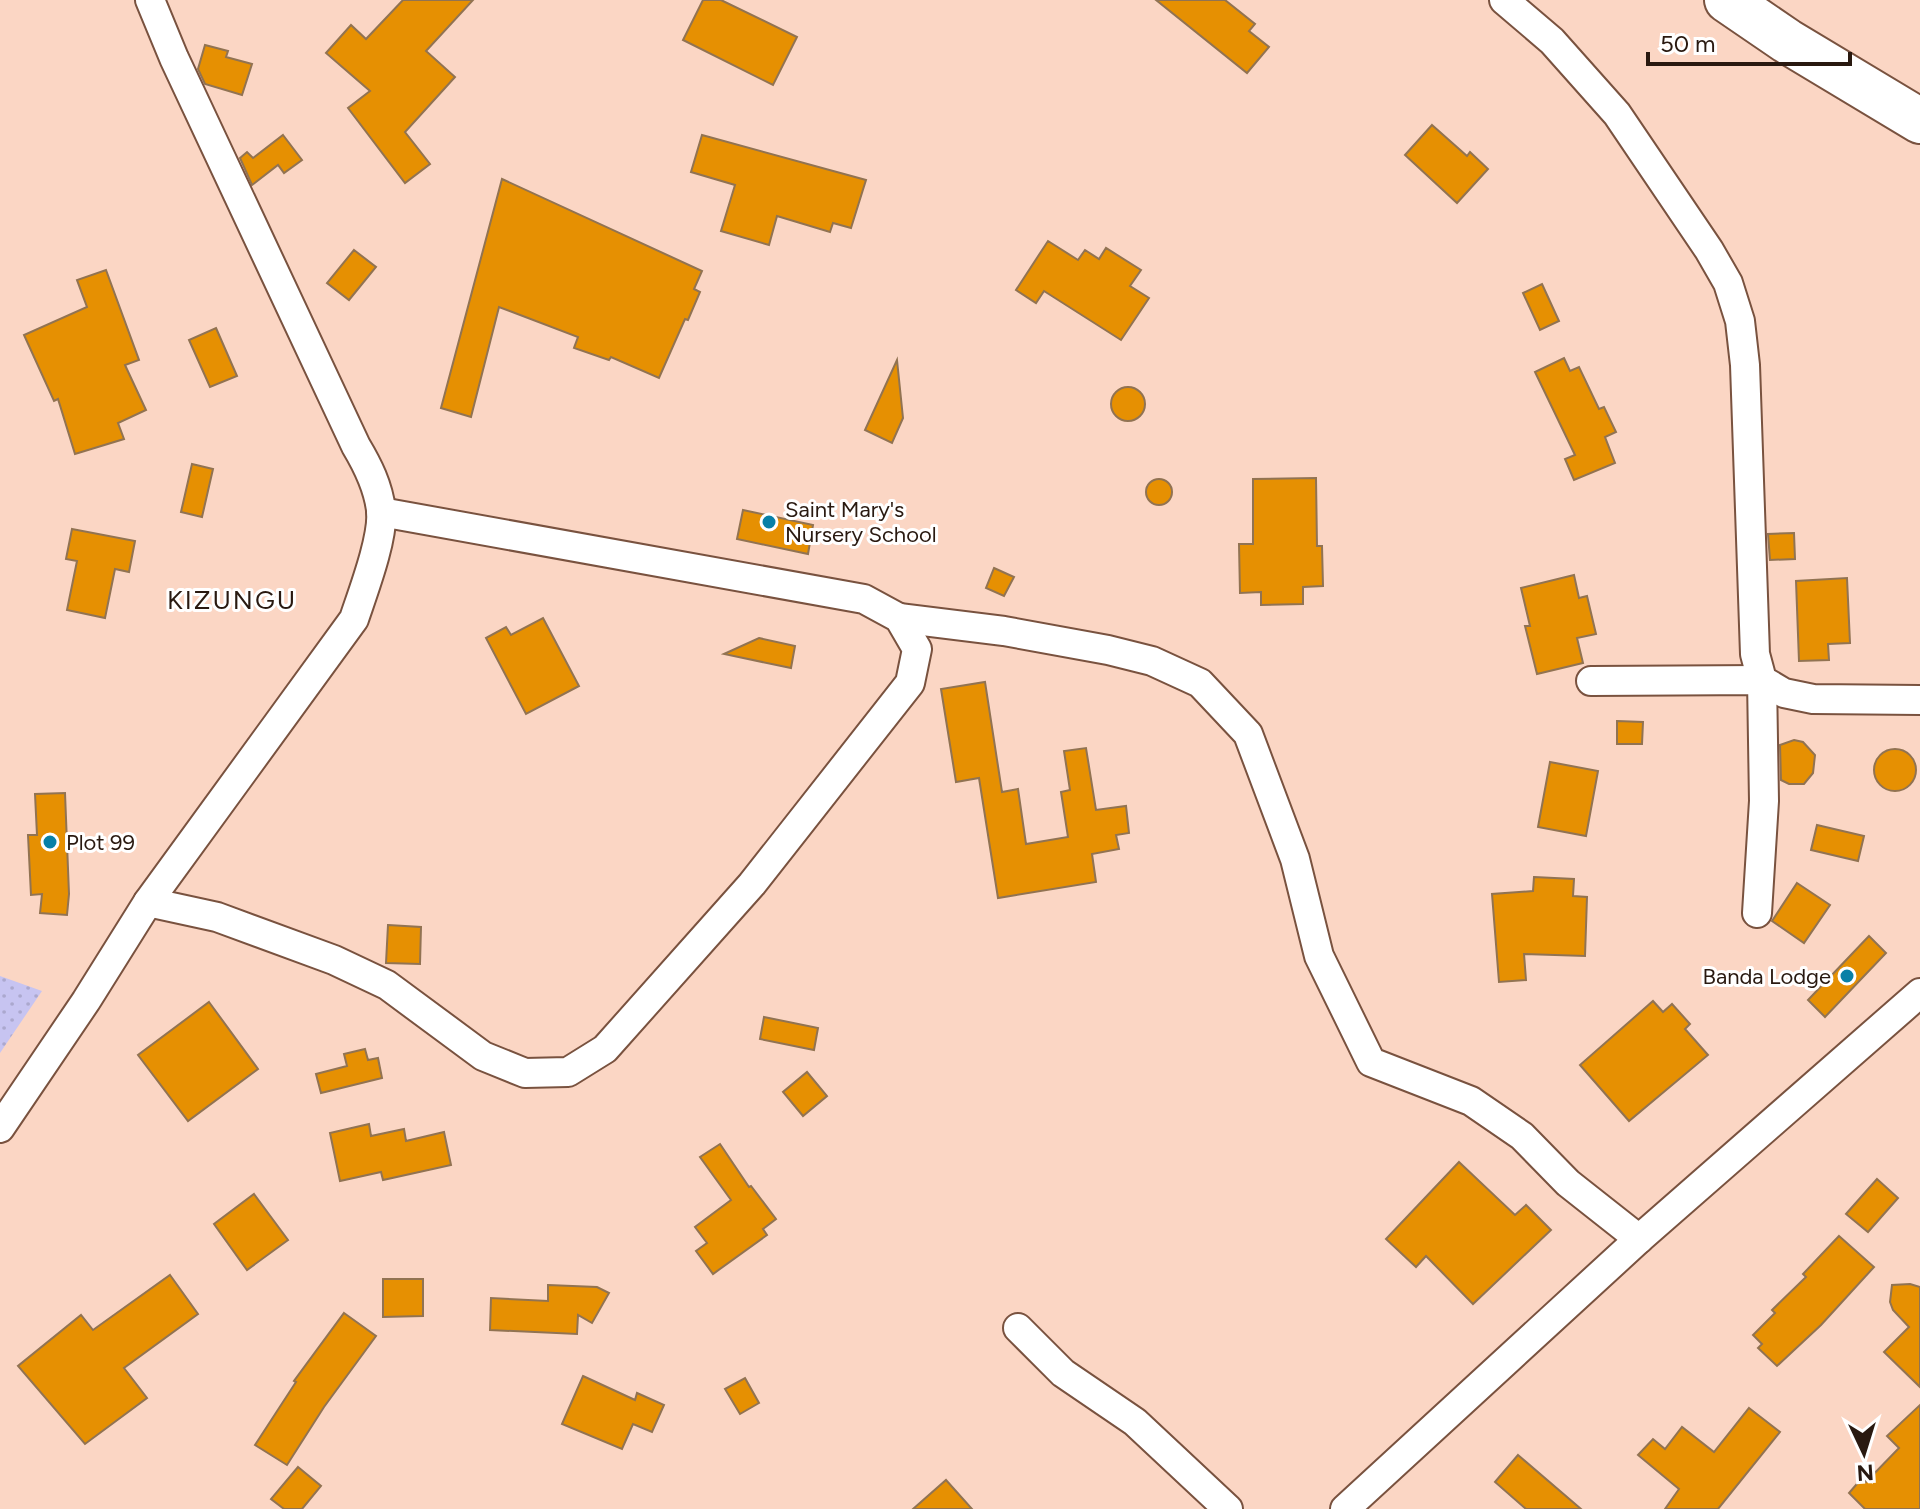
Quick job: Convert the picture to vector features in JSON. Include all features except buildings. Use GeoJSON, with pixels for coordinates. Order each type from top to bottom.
{"type":"FeatureCollection","features":[{"type":"Feature","properties":{"kind":"highway"},"geometry":{"type":"LineString","coordinates":[[1727,0],[1787,41],[1920,121]]}},
{"type":"Feature","properties":{"kind":"street"},"geometry":{"type":"LineString","coordinates":[[0,1128],[148,902],[354,619],[372,565],[381,512],[372,474],[356,446],[174,58],[150,0]]}},
{"type":"Feature","properties":{"kind":"street"},"geometry":{"type":"LineString","coordinates":[[1504,0],[1552,41],[1617,114],[1728,283],[1740,321],[1745,365],[1755,654],[1762,680],[1764,801],[1757,913]]}},
{"type":"Feature","properties":{"kind":"street"},"geometry":{"type":"LineString","coordinates":[[381,512],[864,599],[899,618],[1004,631],[1108,650],[1152,661],[1200,683],[1248,734],[1295,859],[1319,956],[1371,1062],[1471,1101],[1522,1136],[1568,1183],[1639,1239]]}},
{"type":"Feature","properties":{"kind":"street"},"geometry":{"type":"LineString","coordinates":[[148,902],[217,917],[334,960],[387,985],[483,1056],[525,1073],[568,1072],[605,1049],[752,884],[910,683],[917,649],[899,618]]}},
{"type":"Feature","properties":{"kind":"street"},"geometry":{"type":"LineString","coordinates":[[1591,681],[1762,680],[1784,693],[1813,699],[1920,700]]}},
{"type":"Feature","properties":{"kind":"street"},"geometry":{"type":"LineString","coordinates":[[1345,1509],[1639,1239],[1920,993]]}},
{"type":"Feature","properties":{"kind":"street"},"geometry":{"type":"LineString","coordinates":[[1018,1328],[1063,1373],[1135,1422],[1228,1509]]}},
{"type":"Feature","properties":{"kind":"shaded area"},"geometry":{"type":"Polygon","coordinates":[[[0,976],[42,991],[0,1053],[0,976]]]}},
{"type":"Feature","properties":{"kind":"place","name":"Saint Mary's Nursery School"},"geometry":{"type":"Point","coordinates":[769,522]}},
{"type":"Feature","properties":{"kind":"place","name":"Plot 99"},"geometry":{"type":"Point","coordinates":[50,842]}},
{"type":"Feature","properties":{"kind":"place","name":"Banda Lodge"},"geometry":{"type":"Point","coordinates":[1847,976]}},
{"type":"Feature","properties":{"kind":"district","name":"KIZUNGU"},"geometry":{"type":"Point","coordinates":[232,600]}}]}
